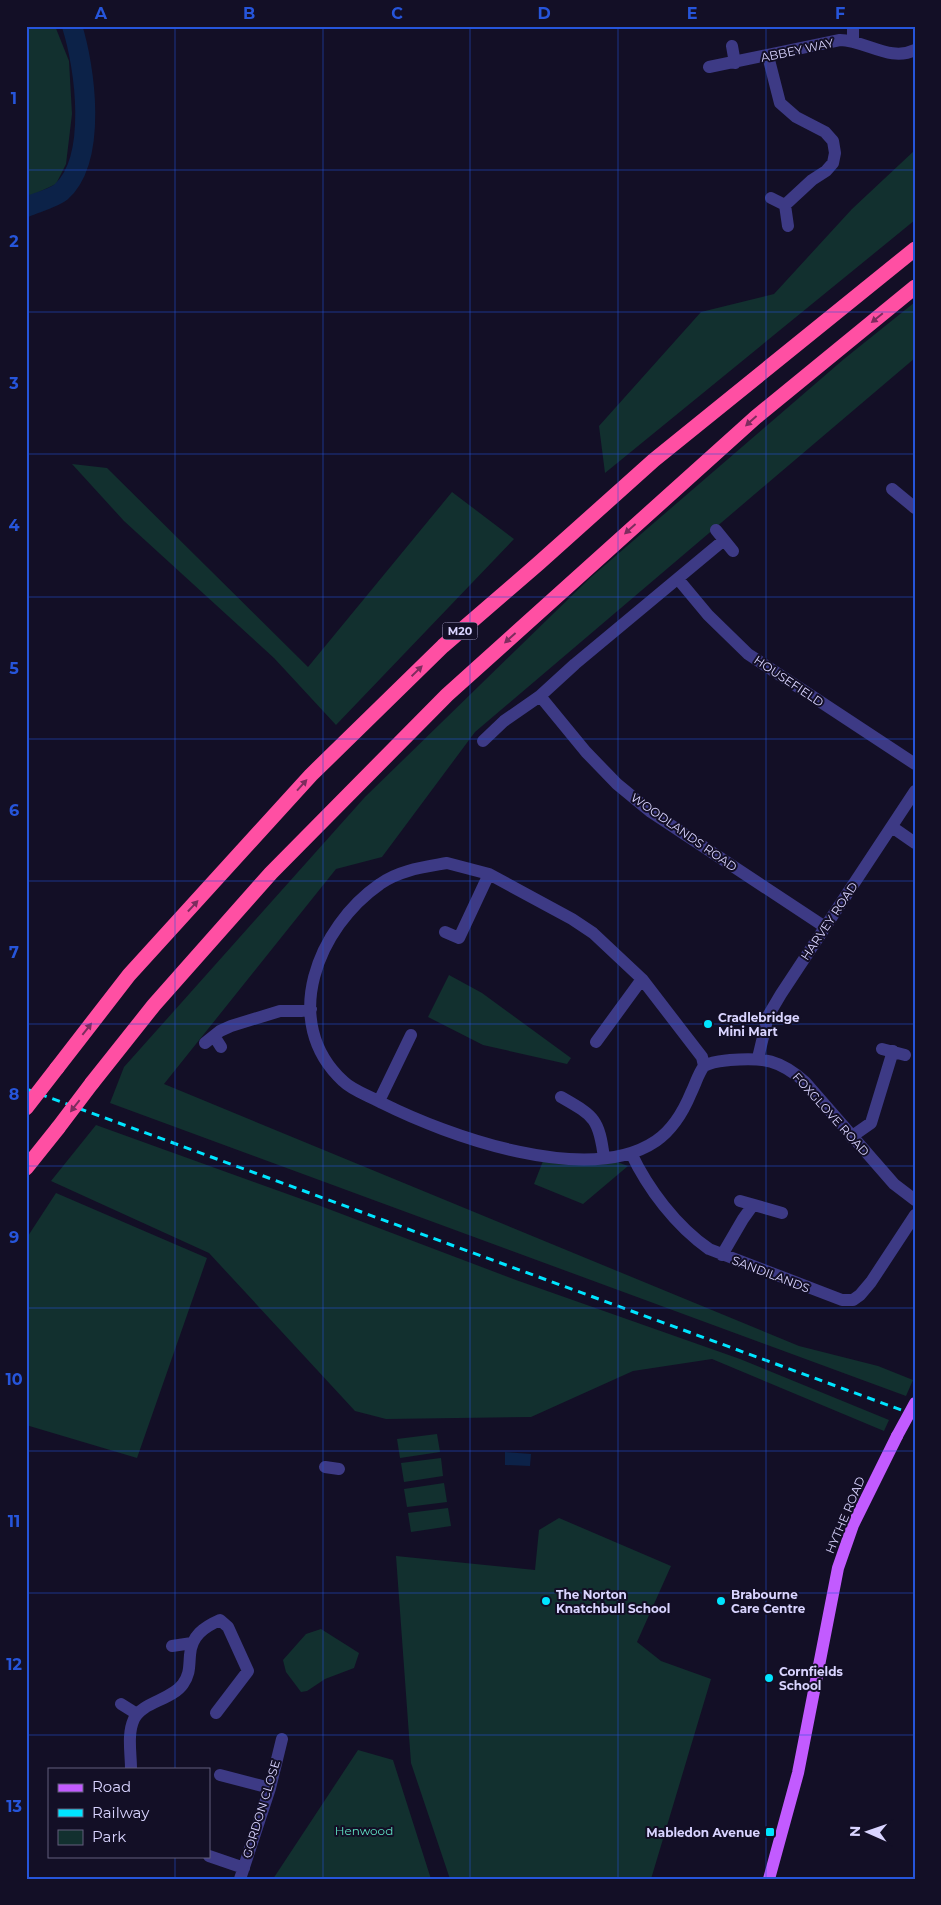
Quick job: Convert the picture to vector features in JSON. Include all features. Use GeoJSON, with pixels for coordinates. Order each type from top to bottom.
{"type":"FeatureCollection","features":[{"type":"Feature","properties":{"kind":"highway","name":"M20"},"geometry":{"type":"LineString","coordinates":[[26,1108],[129,975],[311,775],[443,646],[654,460],[915,249]]}},
{"type":"Feature","properties":{"kind":"highway"},"geometry":{"type":"LineString","coordinates":[[26,1168],[154,1005],[271,873],[447,695],[756,417],[915,287]]}},
{"type":"Feature","properties":{"kind":"main road","name":"HYTHE ROAD"},"geometry":{"type":"LineString","coordinates":[[769,1879],[798,1773],[838,1568],[853,1525],[915,1403]]}},
{"type":"Feature","properties":{"kind":"street"},"geometry":{"type":"LineString","coordinates":[[852,40],[853,26]]}},
{"type":"Feature","properties":{"kind":"street","name":"ABBEY WAY"},"geometry":{"type":"LineString","coordinates":[[709,67],[827,42],[852,40],[892,54],[906,54],[915,50]]}},
{"type":"Feature","properties":{"kind":"street"},"geometry":{"type":"LineString","coordinates":[[732,46],[735,62]]}},
{"type":"Feature","properties":{"kind":"street"},"geometry":{"type":"LineString","coordinates":[[768,56],[777,98],[780,103],[796,117],[825,132],[833,141],[835,153],[832,163],[826,171],[812,180],[785,205]]}},
{"type":"Feature","properties":{"kind":"street"},"geometry":{"type":"LineString","coordinates":[[771,198],[785,205]]}},
{"type":"Feature","properties":{"kind":"street"},"geometry":{"type":"LineString","coordinates":[[785,205],[788,226]]}},
{"type":"Feature","properties":{"kind":"street"},"geometry":{"type":"LineString","coordinates":[[892,489],[915,508]]}},
{"type":"Feature","properties":{"kind":"street"},"geometry":{"type":"LineString","coordinates":[[482,741],[504,721],[540,696],[575,664],[678,579],[720,535],[733,551]]}},
{"type":"Feature","properties":{"kind":"street","name":"HOUSEFIELD"},"geometry":{"type":"LineString","coordinates":[[678,579],[718,626],[748,654],[915,764]]}},
{"type":"Feature","properties":{"kind":"street","name":"WOODLANDS ROAD"},"geometry":{"type":"LineString","coordinates":[[540,696],[586,752],[624,790],[651,812],[825,926]]}},
{"type":"Feature","properties":{"kind":"street","name":"HARVEY ROAD"},"geometry":{"type":"LineString","coordinates":[[758,1058],[768,1016],[915,790]]}},
{"type":"Feature","properties":{"kind":"street"},"geometry":{"type":"LineString","coordinates":[[892,827],[915,842]]}},
{"type":"Feature","properties":{"kind":"street"},"geometry":{"type":"LineString","coordinates":[[448,863],[489,874],[572,919],[610,948],[642,979],[702,1057],[704,1066],[687,1102],[676,1120],[658,1140],[631,1153],[604,1158],[581,1159],[516,1152],[450,1132],[379,1101],[343,1082],[321,1053],[315,1039],[310,994],[314,977],[329,940],[337,926],[349,913],[378,884],[402,873],[448,863]]}},
{"type":"Feature","properties":{"kind":"street"},"geometry":{"type":"LineString","coordinates":[[445,932],[459,938],[489,874]]}},
{"type":"Feature","properties":{"kind":"street"},"geometry":{"type":"LineString","coordinates":[[596,1042],[605,1019],[642,979]]}},
{"type":"Feature","properties":{"kind":"street"},"geometry":{"type":"LineString","coordinates":[[214,1042],[231,1026],[280,1011],[311,1009]]}},
{"type":"Feature","properties":{"kind":"street"},"geometry":{"type":"LineString","coordinates":[[379,1101],[411,1035]]}},
{"type":"Feature","properties":{"kind":"street"},"geometry":{"type":"LineString","coordinates":[[851,1136],[871,1123],[893,1052]]}},
{"type":"Feature","properties":{"kind":"street","name":"FOXGLOVE ROAD"},"geometry":{"type":"LineString","coordinates":[[704,1066],[717,1061],[758,1058],[790,1069],[805,1082],[894,1184],[915,1200]]}},
{"type":"Feature","properties":{"kind":"street"},"geometry":{"type":"LineString","coordinates":[[576,1106],[582,1094]]}},
{"type":"Feature","properties":{"kind":"street"},"geometry":{"type":"LineString","coordinates":[[561,1097],[592,1117],[595,1121],[604,1158]]}},
{"type":"Feature","properties":{"kind":"street","name":"SANDILANDS"},"geometry":{"type":"LineString","coordinates":[[631,1153],[639,1170],[664,1206],[697,1241],[722,1255],[842,1300],[853,1300],[860,1295],[871,1282],[915,1215]]}},
{"type":"Feature","properties":{"kind":"street"},"geometry":{"type":"LineString","coordinates":[[740,1201],[782,1213]]}},
{"type":"Feature","properties":{"kind":"street"},"geometry":{"type":"LineString","coordinates":[[722,1255],[753,1205]]}},
{"type":"Feature","properties":{"kind":"street"},"geometry":{"type":"LineString","coordinates":[[325,1467],[339,1469]]}},
{"type":"Feature","properties":{"kind":"street"},"geometry":{"type":"LineString","coordinates":[[131,1768],[130,1733],[137,1714],[182,1686],[190,1670],[192,1643],[197,1634],[210,1624],[220,1620],[228,1627],[248,1671],[216,1713]]}},
{"type":"Feature","properties":{"kind":"street"},"geometry":{"type":"LineString","coordinates":[[172,1646],[192,1643]]}},
{"type":"Feature","properties":{"kind":"street"},"geometry":{"type":"LineString","coordinates":[[121,1704],[137,1714]]}},
{"type":"Feature","properties":{"kind":"street","name":"GORDON CLOSE"},"geometry":{"type":"LineString","coordinates":[[242,1873],[270,1788],[282,1739]]}},
{"type":"Feature","properties":{"kind":"street"},"geometry":{"type":"LineString","coordinates":[[220,1775],[270,1788]]}},
{"type":"Feature","properties":{"kind":"street"},"geometry":{"type":"LineString","coordinates":[[210,1857],[242,1873]]}},
{"type":"Feature","properties":{"kind":"green space"},"geometry":{"type":"Polygon","coordinates":[[[26,26],[55,26],[69,61],[72,114],[66,164],[56,184],[26,198],[26,26]]]}},
{"type":"Feature","properties":{"kind":"green space"},"geometry":{"type":"Polygon","coordinates":[[[915,150],[915,220],[605,473],[599,426],[701,312],[774,294],[852,209],[915,150]]]}},
{"type":"Feature","properties":{"kind":"green space"},"geometry":{"type":"Polygon","coordinates":[[[915,302],[915,358],[475,732],[382,857],[336,869],[164,1084],[799,1346],[878,1366],[913,1380],[906,1396],[110,1103],[124,1067],[365,797],[590,578],[844,359],[915,302]]]}},
{"type":"Feature","properties":{"kind":"green space"},"geometry":{"type":"Polygon","coordinates":[[[72,464],[107,468],[308,667],[452,492],[514,539],[336,725],[274,658],[124,521],[72,464]]]}},
{"type":"Feature","properties":{"kind":"green space"},"geometry":{"type":"Polygon","coordinates":[[[449,975],[482,993],[571,1058],[567,1064],[483,1045],[428,1017],[449,975]]]}},
{"type":"Feature","properties":{"kind":"green space"},"geometry":{"type":"Polygon","coordinates":[[[96,1125],[318,1205],[516,1280],[740,1359],[889,1420],[884,1431],[712,1359],[633,1371],[531,1417],[386,1419],[355,1411],[209,1253],[51,1181],[96,1125]]]}},
{"type":"Feature","properties":{"kind":"green space"},"geometry":{"type":"Polygon","coordinates":[[[543,1161],[576,1165],[617,1162],[628,1166],[583,1204],[534,1184],[543,1161]]]}},
{"type":"Feature","properties":{"kind":"green space"},"geometry":{"type":"Polygon","coordinates":[[[56,1193],[207,1258],[137,1458],[26,1425],[26,1239],[56,1193]]]}},
{"type":"Feature","properties":{"kind":"green space"},"geometry":{"type":"Polygon","coordinates":[[[437,1434],[440,1452],[400,1458],[397,1439],[437,1434]]]}},
{"type":"Feature","properties":{"kind":"green space"},"geometry":{"type":"Polygon","coordinates":[[[441,1458],[443,1476],[404,1482],[401,1463],[441,1458]]]}},
{"type":"Feature","properties":{"kind":"green space"},"geometry":{"type":"Polygon","coordinates":[[[444,1483],[447,1502],[407,1507],[404,1489],[444,1483]]]}},
{"type":"Feature","properties":{"kind":"green space"},"geometry":{"type":"Polygon","coordinates":[[[448,1508],[451,1526],[411,1532],[408,1513],[448,1508]]]}},
{"type":"Feature","properties":{"kind":"green space"},"geometry":{"type":"Polygon","coordinates":[[[559,1518],[671,1566],[637,1642],[661,1661],[711,1679],[651,1879],[450,1879],[411,1763],[396,1556],[535,1570],[539,1530],[559,1518]]]}},
{"type":"Feature","properties":{"kind":"green space"},"geometry":{"type":"Polygon","coordinates":[[[321,1629],[359,1653],[354,1668],[325,1679],[307,1691],[301,1692],[286,1672],[283,1660],[306,1634],[321,1629]]]}},
{"type":"Feature","properties":{"kind":"green space","name":"Henwood"},"geometry":{"type":"Polygon","coordinates":[[[358,1750],[393,1760],[431,1879],[273,1879],[358,1750]]]}},
{"type":"Feature","properties":{"kind":"water"},"geometry":{"type":"Polygon","coordinates":[[[505,1452],[531,1454],[530,1466],[505,1465],[505,1452]]]}},
{"type":"Feature","properties":{"kind":"waterway"},"geometry":{"type":"LineString","coordinates":[[26,207],[61,192],[73,177],[80,158],[84,136],[84,88],[72,26]]}},
{"type":"Feature","properties":{"kind":"railway"},"geometry":{"type":"LineString","coordinates":[[26,1089],[915,1415]]}},
{"type":"Feature","properties":{"kind":"place","name":"Cradlebridge Mini Mart"},"geometry":{"type":"Point","coordinates":[708,1024]}},
{"type":"Feature","properties":{"kind":"place","name":"The Norton Knatchbull School"},"geometry":{"type":"Point","coordinates":[546,1601]}},
{"type":"Feature","properties":{"kind":"place","name":"Brabourne Care Centre"},"geometry":{"type":"Point","coordinates":[721,1601]}},
{"type":"Feature","properties":{"kind":"place","name":"Cornfields School"},"geometry":{"type":"Point","coordinates":[769,1678]}},
{"type":"Feature","properties":{"kind":"place","name":"Mabledon Avenue"},"geometry":{"type":"Point","coordinates":[770,1832]}}]}
